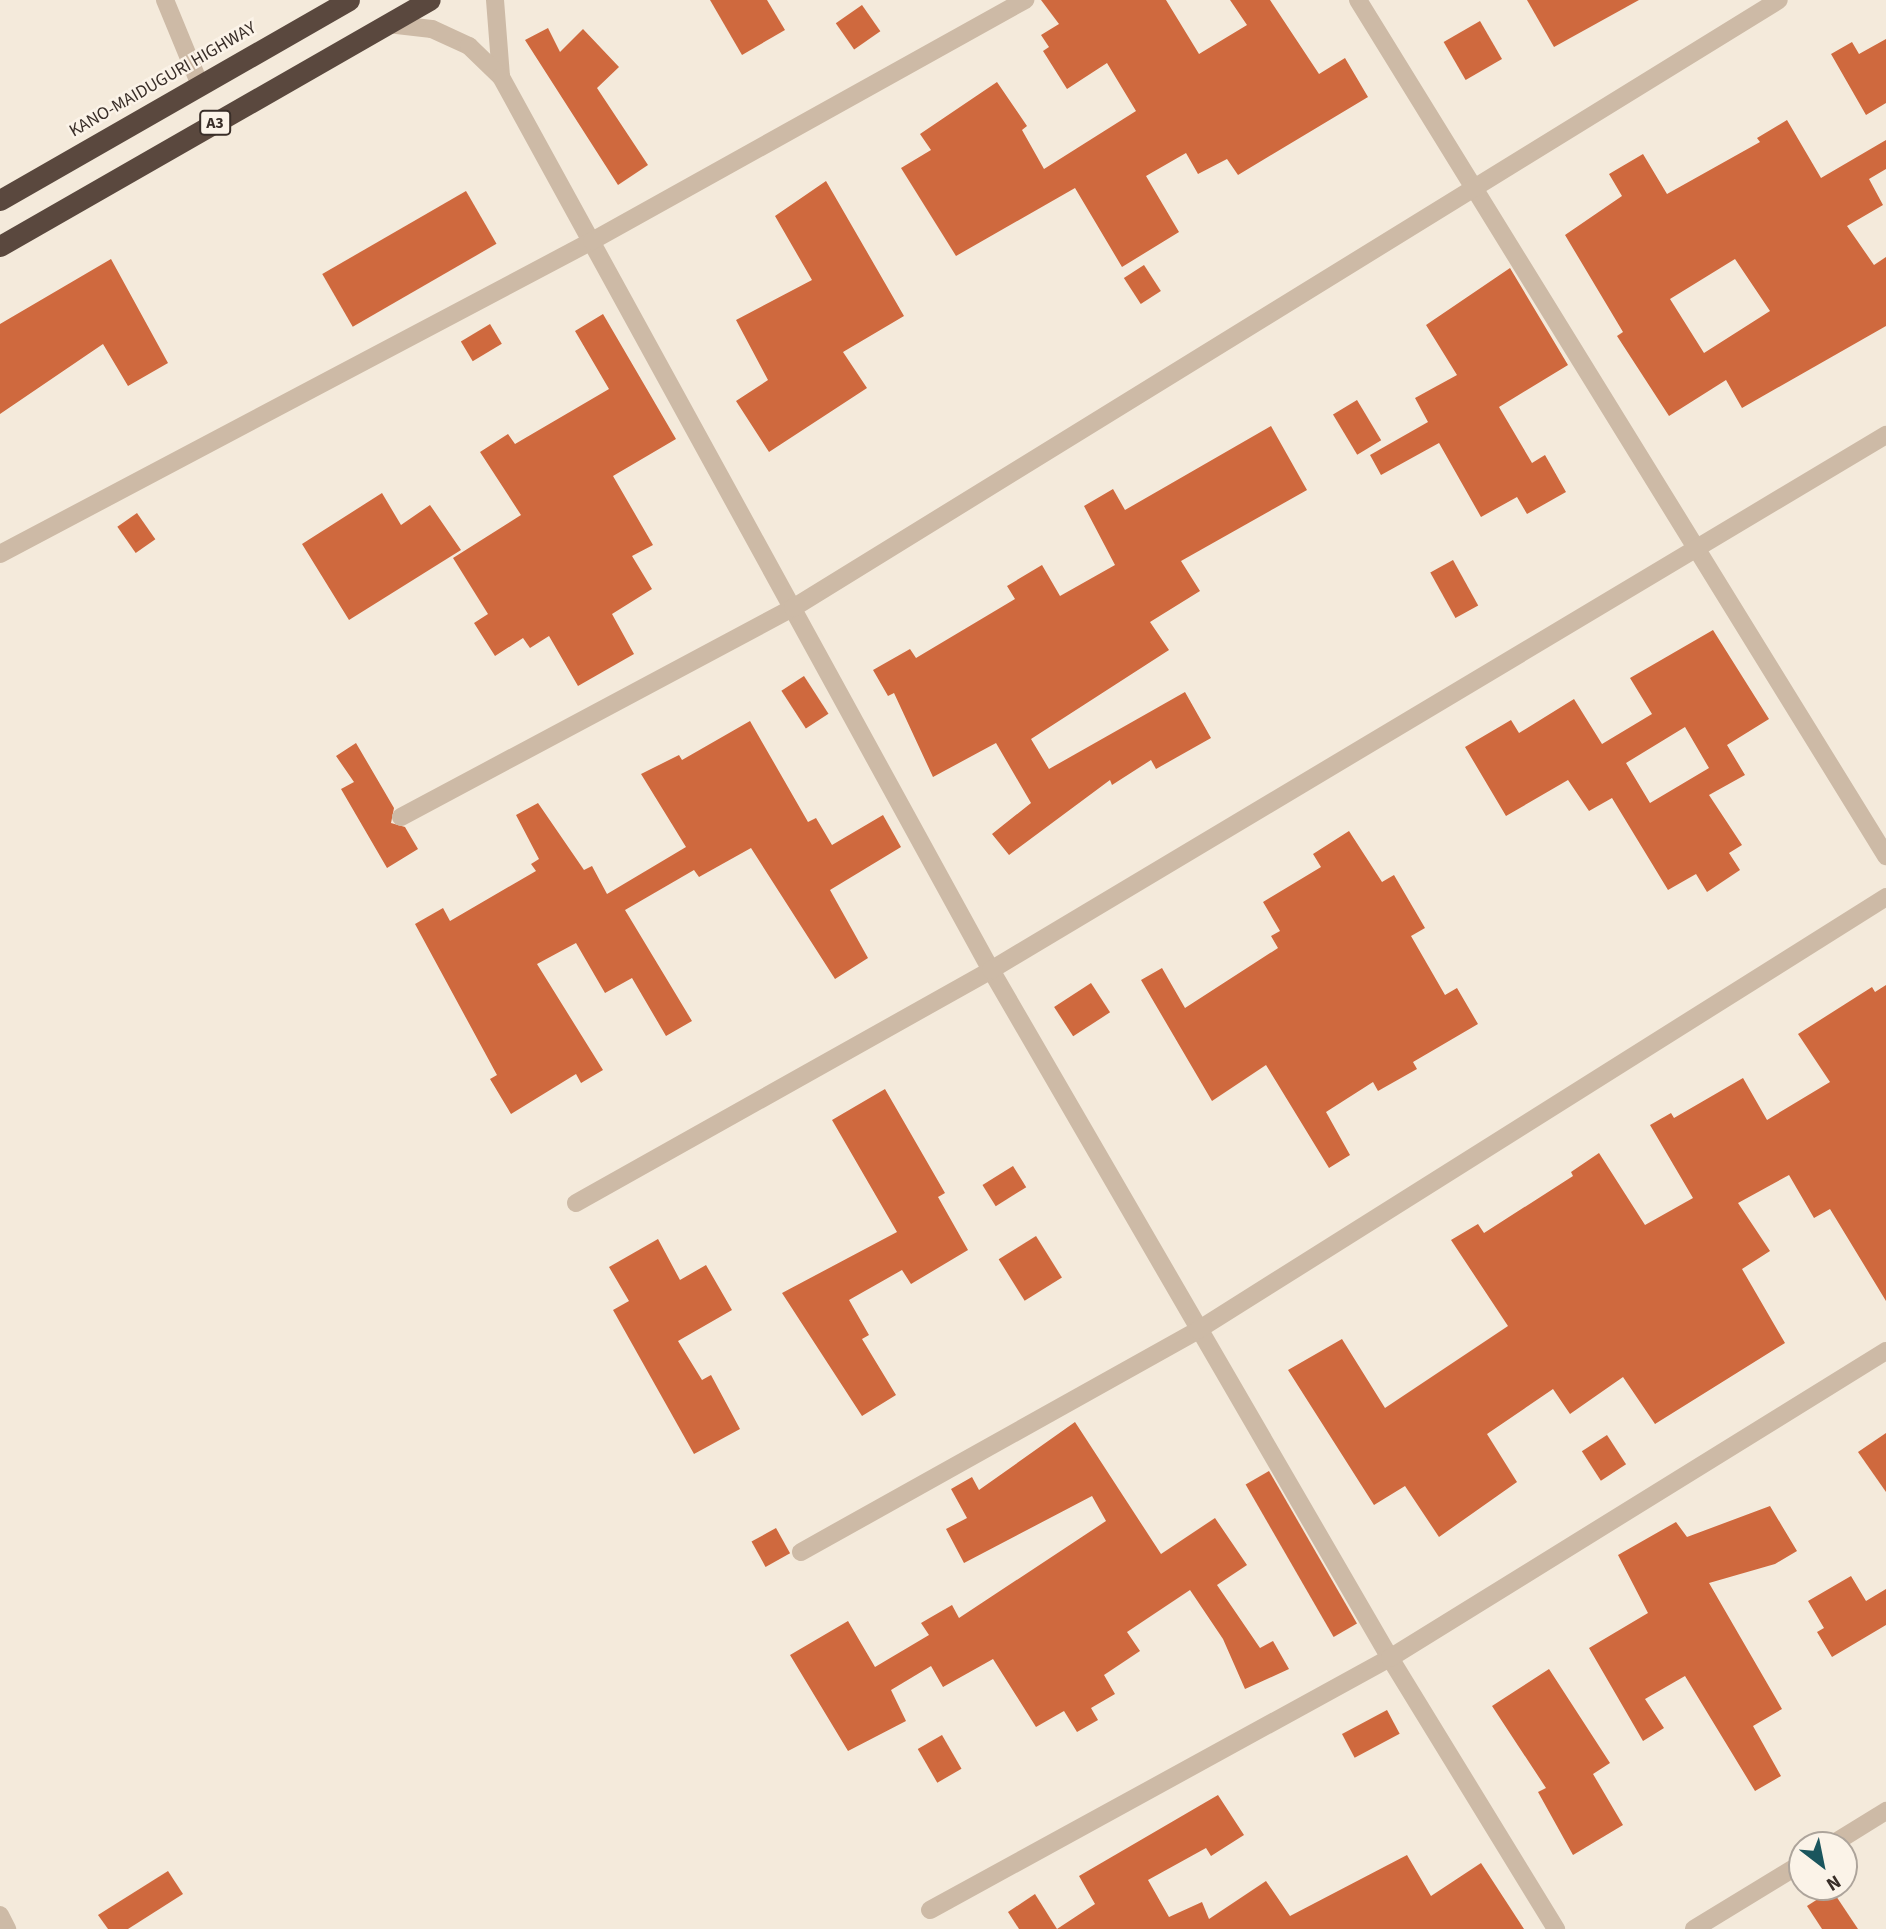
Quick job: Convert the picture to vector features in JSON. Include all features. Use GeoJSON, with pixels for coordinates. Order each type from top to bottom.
{"type":"FeatureCollection","features":[{"type":"Feature","properties":{"kind":"highway","name":"KANO-MAIDUGURI HIGHWAY"},"geometry":{"type":"LineString","coordinates":[[0,200],[349,0]]}},
{"type":"Feature","properties":{"kind":"highway","name":"A3"},"geometry":{"type":"LineString","coordinates":[[0,246],[429,0]]}},
{"type":"Feature","properties":{"kind":"street"},"geometry":{"type":"LineString","coordinates":[[165,0],[200,85]]}},
{"type":"Feature","properties":{"kind":"street"},"geometry":{"type":"LineString","coordinates":[[495,0],[501,77]]}},
{"type":"Feature","properties":{"kind":"street"},"geometry":{"type":"LineString","coordinates":[[0,554],[592,241],[1025,0]]}},
{"type":"Feature","properties":{"kind":"street"},"geometry":{"type":"LineString","coordinates":[[1358,0],[1700,548],[1886,856]]}},
{"type":"Feature","properties":{"kind":"street"},"geometry":{"type":"LineString","coordinates":[[401,817],[793,608],[1779,0]]}},
{"type":"Feature","properties":{"kind":"street"},"geometry":{"type":"LineString","coordinates":[[388,24],[432,29],[469,46],[501,77],[991,970],[1390,1658],[1556,1929]]}},
{"type":"Feature","properties":{"kind":"street"},"geometry":{"type":"LineString","coordinates":[[576,1203],[991,970],[1886,435]]}},
{"type":"Feature","properties":{"kind":"street"},"geometry":{"type":"LineString","coordinates":[[800,1552],[1198,1330],[1886,897]]}},
{"type":"Feature","properties":{"kind":"street"},"geometry":{"type":"LineString","coordinates":[[930,1910],[1390,1658],[1886,1352]]}},
{"type":"Feature","properties":{"kind":"street"},"geometry":{"type":"LineString","coordinates":[[1854,1831],[1886,1811]]}},
{"type":"Feature","properties":{"kind":"street"},"geometry":{"type":"LineString","coordinates":[[1694,1929],[1788,1872]]}},
{"type":"Feature","properties":{"kind":"street"},"geometry":{"type":"LineString","coordinates":[[0,1915],[7,1929]]}},
{"type":"Feature","properties":{"kind":"building"},"geometry":{"type":"Polygon","coordinates":[[[710,0],[767,0],[785,30],[742,55],[710,0]]]}},
{"type":"Feature","properties":{"kind":"building"},"geometry":{"type":"Polygon","coordinates":[[[1041,0],[1166,0],[1199,54],[1247,25],[1230,0],[1270,0],[1319,74],[1345,58],[1368,97],[1238,175],[1227,159],[1198,174],[1186,153],[1146,176],[1179,232],[1122,267],[1075,188],[956,256],[901,168],[931,150],[920,134],[997,82],[1027,126],[1022,130],[1044,169],[1136,111],[1107,63],[1067,89],[1043,51],[1049,47],[1041,35],[1059,24],[1041,0]]]}},
{"type":"Feature","properties":{"kind":"building"},"geometry":{"type":"Polygon","coordinates":[[[1527,0],[1639,0],[1554,47],[1527,0]]]}},
{"type":"Feature","properties":{"kind":"building"},"geometry":{"type":"Polygon","coordinates":[[[862,5],[880,31],[854,50],[836,23],[862,5]]]}},
{"type":"Feature","properties":{"kind":"building"},"geometry":{"type":"Polygon","coordinates":[[[1480,21],[1502,59],[1466,80],[1444,42],[1480,21]]]}},
{"type":"Feature","properties":{"kind":"building"},"geometry":{"type":"Polygon","coordinates":[[[548,28],[560,52],[583,29],[619,67],[597,88],[648,165],[618,185],[525,40],[548,28]]]}},
{"type":"Feature","properties":{"kind":"building"},"geometry":{"type":"Polygon","coordinates":[[[1886,39],[1886,103],[1866,115],[1831,54],[1852,42],[1859,54],[1886,39]]]}},
{"type":"Feature","properties":{"kind":"building"},"geometry":{"type":"Polygon","coordinates":[[[1787,120],[1821,178],[1886,140],[1886,169],[1869,179],[1883,205],[1847,226],[1874,265],[1886,257],[1886,326],[1742,408],[1726,380],[1669,416],[1617,336],[1623,332],[1565,235],[1622,196],[1609,174],[1643,154],[1667,194],[1760,142],[1757,138],[1787,120]],[[1735,259],[1670,299],[1704,353],[1770,311],[1735,259]]]}},
{"type":"Feature","properties":{"kind":"building"},"geometry":{"type":"Polygon","coordinates":[[[826,181],[904,316],[843,352],[867,388],[769,452],[736,401],[768,380],[736,320],[812,280],[775,216],[826,181]]]}},
{"type":"Feature","properties":{"kind":"building"},"geometry":{"type":"Polygon","coordinates":[[[466,191],[496,244],[353,327],[322,274],[466,191]]]}},
{"type":"Feature","properties":{"kind":"building"},"geometry":{"type":"Polygon","coordinates":[[[111,259],[168,363],[128,386],[103,344],[0,414],[0,324],[111,259]]]}},
{"type":"Feature","properties":{"kind":"building"},"geometry":{"type":"Polygon","coordinates":[[[1144,265],[1161,291],[1141,304],[1124,278],[1144,265]]]}},
{"type":"Feature","properties":{"kind":"building"},"geometry":{"type":"Polygon","coordinates":[[[1510,268],[1568,365],[1499,407],[1532,463],[1545,455],[1566,492],[1527,514],[1517,497],[1481,517],[1439,443],[1381,475],[1370,455],[1428,422],[1415,398],[1457,375],[1426,325],[1510,268]]]}},
{"type":"Feature","properties":{"kind":"building"},"geometry":{"type":"Polygon","coordinates":[[[603,314],[676,439],[613,476],[653,545],[632,556],[652,589],[612,614],[634,654],[578,686],[549,636],[530,648],[523,638],[495,656],[474,623],[488,614],[453,558],[521,515],[480,452],[508,434],[515,444],[609,389],[575,331],[603,314]]]}},
{"type":"Feature","properties":{"kind":"building"},"geometry":{"type":"Polygon","coordinates":[[[490,324],[502,344],[473,361],[461,342],[490,324]]]}},
{"type":"Feature","properties":{"kind":"building"},"geometry":{"type":"Polygon","coordinates":[[[1357,400],[1381,440],[1357,455],[1333,414],[1357,400]]]}},
{"type":"Feature","properties":{"kind":"building"},"geometry":{"type":"Polygon","coordinates":[[[1271,426],[1307,490],[1181,561],[1200,591],[1150,622],[1169,650],[1031,739],[1049,769],[1185,692],[1211,738],[1156,769],[1151,760],[1112,785],[1110,780],[1009,855],[992,834],[1031,803],[996,743],[933,777],[894,693],[888,696],[873,670],[910,649],[916,658],[1015,599],[1007,586],[1042,565],[1060,596],[1115,565],[1084,506],[1113,489],[1125,510],[1271,426]]]}},
{"type":"Feature","properties":{"kind":"building"},"geometry":{"type":"Polygon","coordinates":[[[382,493],[401,525],[430,505],[461,550],[349,620],[302,544],[382,493]]]}},
{"type":"Feature","properties":{"kind":"building"},"geometry":{"type":"Polygon","coordinates":[[[137,513],[155,539],[136,553],[117,527],[137,513]]]}},
{"type":"Feature","properties":{"kind":"building"},"geometry":{"type":"Polygon","coordinates":[[[1453,560],[1478,605],[1455,618],[1430,573],[1453,560]]]}},
{"type":"Feature","properties":{"kind":"building"},"geometry":{"type":"Polygon","coordinates":[[[1713,630],[1769,719],[1727,745],[1745,775],[1709,795],[1742,845],[1729,853],[1740,870],[1707,892],[1696,874],[1668,890],[1612,798],[1589,811],[1568,780],[1506,816],[1465,747],[1511,720],[1519,733],[1574,699],[1602,744],[1652,714],[1630,678],[1713,630]],[[1685,727],[1626,763],[1650,803],[1709,768],[1685,727]]]}},
{"type":"Feature","properties":{"kind":"building"},"geometry":{"type":"Polygon","coordinates":[[[804,676],[829,714],[806,728],[781,691],[804,676]]]}},
{"type":"Feature","properties":{"kind":"building"},"geometry":{"type":"Polygon","coordinates":[[[750,721],[808,822],[816,818],[832,845],[883,815],[901,847],[830,890],[868,958],[835,979],[751,848],[699,877],[694,870],[625,910],[692,1021],[666,1036],[632,978],[605,993],[576,943],[537,964],[603,1070],[581,1083],[576,1074],[511,1114],[490,1079],[497,1075],[415,924],[443,908],[450,921],[536,871],[531,864],[539,859],[516,815],[538,803],[584,870],[592,866],[607,894],[686,847],[641,774],[679,755],[682,760],[750,721]]]}},
{"type":"Feature","properties":{"kind":"building"},"geometry":{"type":"Polygon","coordinates":[[[356,743],[394,808],[391,823],[405,827],[418,849],[387,868],[341,789],[354,782],[336,756],[356,743]]]}},
{"type":"Feature","properties":{"kind":"building"},"geometry":{"type":"Polygon","coordinates":[[[1349,831],[1382,882],[1394,875],[1425,928],[1411,936],[1445,995],[1457,988],[1478,1024],[1413,1062],[1417,1069],[1378,1091],[1373,1082],[1326,1112],[1350,1155],[1329,1168],[1266,1065],[1212,1101],[1141,980],[1162,968],[1185,1008],[1278,948],[1271,936],[1280,931],[1263,902],[1321,867],[1313,854],[1349,831]]]}},
{"type":"Feature","properties":{"kind":"building"},"geometry":{"type":"Polygon","coordinates":[[[1091,983],[1110,1012],[1073,1036],[1054,1007],[1091,983]]]}},
{"type":"Feature","properties":{"kind":"building"},"geometry":{"type":"Polygon","coordinates":[[[1886,985],[1886,1301],[1830,1209],[1814,1218],[1789,1175],[1738,1203],[1770,1251],[1742,1269],[1785,1343],[1655,1424],[1623,1377],[1570,1414],[1553,1389],[1487,1434],[1517,1482],[1439,1537],[1405,1486],[1374,1505],[1288,1370],[1342,1339],[1385,1408],[1508,1326],[1451,1240],[1478,1224],[1484,1233],[1573,1176],[1571,1172],[1599,1153],[1645,1225],[1693,1198],[1650,1125],[1671,1113],[1674,1118],[1743,1078],[1767,1120],[1830,1082],[1798,1034],[1872,987],[1875,992],[1886,985]]]}},
{"type":"Feature","properties":{"kind":"building"},"geometry":{"type":"Polygon","coordinates":[[[885,1089],[945,1193],[938,1197],[968,1250],[911,1284],[902,1270],[849,1300],[869,1335],[862,1339],[896,1395],[862,1416],[782,1293],[897,1232],[832,1120],[885,1089]]]}},
{"type":"Feature","properties":{"kind":"building"},"geometry":{"type":"Polygon","coordinates":[[[1013,1166],[1026,1187],[996,1206],[982,1185],[1013,1166]]]}},
{"type":"Feature","properties":{"kind":"building"},"geometry":{"type":"Polygon","coordinates":[[[1036,1236],[1062,1278],[1025,1301],[999,1259],[1036,1236]]]}},
{"type":"Feature","properties":{"kind":"building"},"geometry":{"type":"Polygon","coordinates":[[[658,1239],[680,1280],[706,1265],[732,1310],[678,1341],[702,1380],[711,1375],[740,1429],[694,1454],[613,1310],[629,1301],[609,1267],[658,1239]]]}},
{"type":"Feature","properties":{"kind":"building"},"geometry":{"type":"Polygon","coordinates":[[[1075,1422],[1161,1554],[1215,1518],[1247,1565],[1217,1585],[1260,1648],[1273,1641],[1289,1669],[1245,1689],[1223,1639],[1190,1590],[1127,1632],[1140,1651],[1104,1675],[1115,1694],[1091,1708],[1098,1720],[1077,1732],[1064,1711],[1036,1727],[993,1659],[943,1687],[931,1666],[891,1690],[906,1721],[848,1751],[790,1655],[848,1621],[875,1667],[929,1635],[921,1623],[952,1605],[959,1618],[1106,1521],[1092,1496],[964,1563],[946,1529],[967,1518],[951,1489],[972,1477],[979,1490],[1075,1422]]]}},
{"type":"Feature","properties":{"kind":"building"},"geometry":{"type":"Polygon","coordinates":[[[1886,1433],[1886,1492],[1858,1452],[1886,1433]]]}},
{"type":"Feature","properties":{"kind":"building"},"geometry":{"type":"Polygon","coordinates":[[[1607,1435],[1626,1464],[1601,1481],[1582,1451],[1607,1435]]]}},
{"type":"Feature","properties":{"kind":"building"},"geometry":{"type":"Polygon","coordinates":[[[1269,1471],[1357,1623],[1334,1637],[1246,1484],[1269,1471]]]}},
{"type":"Feature","properties":{"kind":"building"},"geometry":{"type":"Polygon","coordinates":[[[1770,1506],[1797,1551],[1775,1564],[1709,1583],[1782,1709],[1753,1726],[1781,1776],[1755,1791],[1685,1676],[1645,1699],[1664,1728],[1643,1741],[1589,1648],[1648,1613],[1618,1555],[1676,1522],[1687,1537],[1770,1506]]]}},
{"type":"Feature","properties":{"kind":"building"},"geometry":{"type":"Polygon","coordinates":[[[776,1528],[790,1553],[766,1567],[752,1542],[776,1528]]]}},
{"type":"Feature","properties":{"kind":"building"},"geometry":{"type":"Polygon","coordinates":[[[1851,1576],[1866,1601],[1886,1589],[1886,1625],[1832,1657],[1817,1632],[1824,1628],[1808,1601],[1851,1576]]]}},
{"type":"Feature","properties":{"kind":"building"},"geometry":{"type":"Polygon","coordinates":[[[1549,1669],[1610,1763],[1593,1774],[1623,1825],[1573,1855],[1538,1792],[1546,1788],[1492,1706],[1549,1669]]]}},
{"type":"Feature","properties":{"kind":"building"},"geometry":{"type":"Polygon","coordinates":[[[1387,1710],[1400,1734],[1355,1758],[1342,1734],[1387,1710]]]}},
{"type":"Feature","properties":{"kind":"building"},"geometry":{"type":"Polygon","coordinates":[[[942,1735],[961,1769],[937,1783],[918,1749],[942,1735]]]}},
{"type":"Feature","properties":{"kind":"building"},"geometry":{"type":"Polygon","coordinates":[[[1218,1795],[1244,1835],[1211,1856],[1206,1848],[1148,1880],[1169,1917],[1202,1902],[1209,1919],[1266,1881],[1290,1916],[1407,1855],[1431,1896],[1481,1863],[1524,1929],[1057,1929],[1095,1904],[1079,1876],[1218,1795]]]}},
{"type":"Feature","properties":{"kind":"building"},"geometry":{"type":"Polygon","coordinates":[[[168,1871],[183,1894],[128,1929],[108,1929],[98,1915],[168,1871]]]}},
{"type":"Feature","properties":{"kind":"building"},"geometry":{"type":"Polygon","coordinates":[[[1035,1894],[1057,1929],[1019,1929],[1008,1912],[1035,1894]]]}},
{"type":"Feature","properties":{"kind":"building"},"geometry":{"type":"Polygon","coordinates":[[[1815,1901],[1839,1901],[1858,1929],[1822,1929],[1807,1906],[1815,1901]]]}}]}
